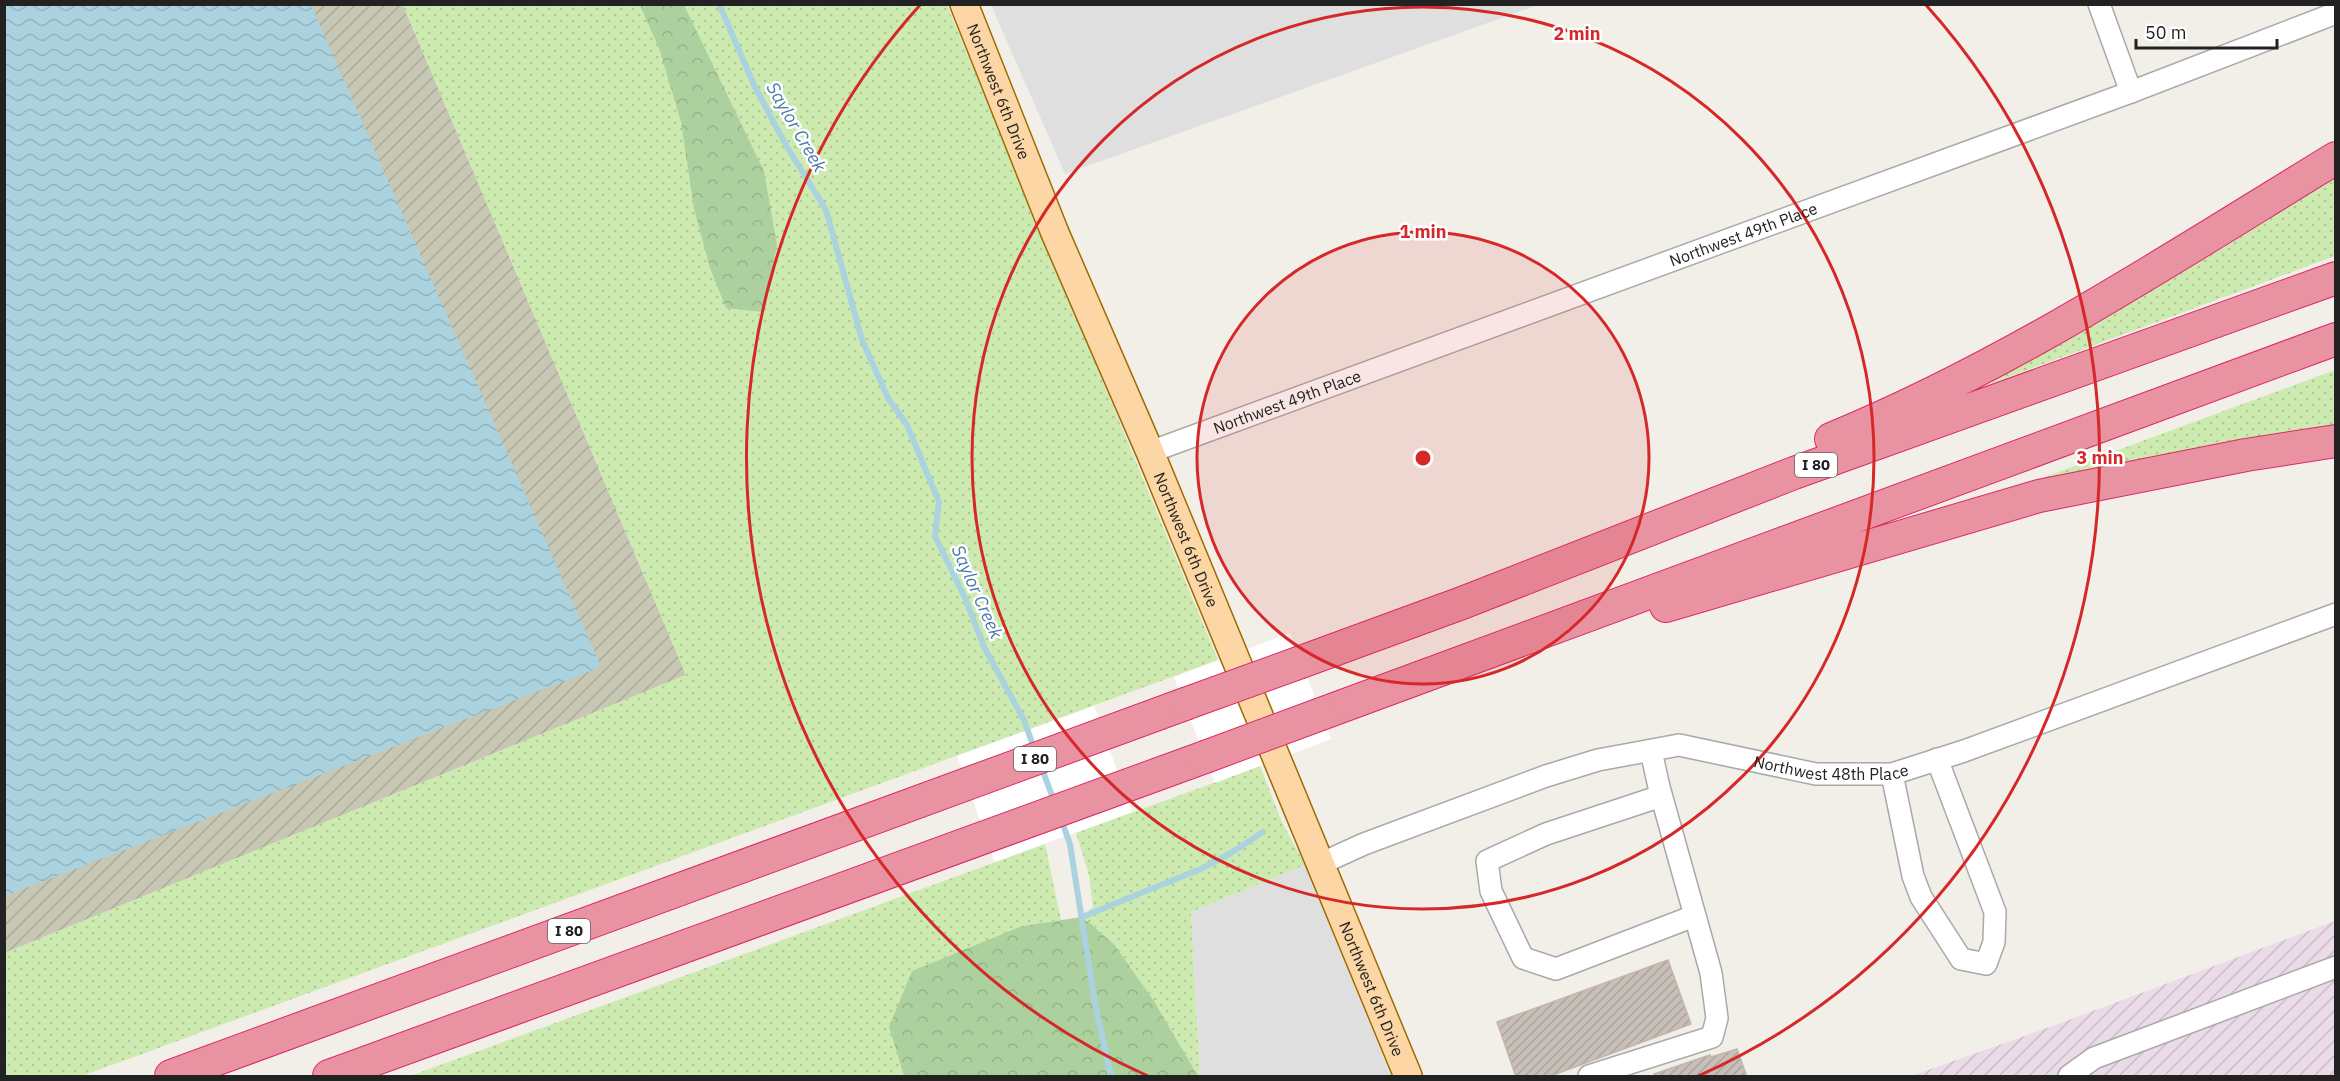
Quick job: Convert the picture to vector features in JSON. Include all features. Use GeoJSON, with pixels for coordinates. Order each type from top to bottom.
{"type":"FeatureCollection","features":[{"type":"Feature","properties":{"kind":"highway"},"geometry":{"type":"LineString","coordinates":[[1462,603],[1691,495],[1860,427],[1987,364],[2121,289],[2336,158]]}},
{"type":"Feature","properties":{"kind":"highway","name":"I 80"},"geometry":{"type":"LineString","coordinates":[[171,1077],[1462,603],[1794,473],[2336,278]]}},
{"type":"Feature","properties":{"kind":"highway"},"geometry":{"type":"LineString","coordinates":[[330,1077],[2336,339]]}},
{"type":"Feature","properties":{"kind":"highway"},"geometry":{"type":"LineString","coordinates":[[1465,661],[1706,595],[2039,496],[2246,455],[2336,441]]}},
{"type":"Feature","properties":{"kind":"main road","name":"Northwest 6th Drive"},"geometry":{"type":"LineString","coordinates":[[966,5],[1055,233],[1150,453],[1408,1077]]}},
{"type":"Feature","properties":{"kind":"street"},"geometry":{"type":"LineString","coordinates":[[2099,4],[2131,92]]}},
{"type":"Feature","properties":{"kind":"street","name":"Northwest 49th Place"},"geometry":{"type":"LineString","coordinates":[[1150,453],[2131,92],[2336,13]]}},
{"type":"Feature","properties":{"kind":"street","name":"Northwest 48th Place"},"geometry":{"type":"LineString","coordinates":[[1320,864],[1364,844],[1546,776],[1599,760],[1679,746],[1816,774],[1892,774],[1964,752],[2336,614]]}},
{"type":"Feature","properties":{"kind":"street"},"geometry":{"type":"LineString","coordinates":[[1589,1077],[1712,1037],[1717,1018],[1711,973],[1661,796],[1651,751]]}},
{"type":"Feature","properties":{"kind":"street"},"geometry":{"type":"LineString","coordinates":[[1892,774],[1913,876],[1921,897],[1961,959],[1986,964],[1994,942],[1995,912],[1937,759]]}},
{"type":"Feature","properties":{"kind":"street"},"geometry":{"type":"LineString","coordinates":[[1661,796],[1546,834],[1487,861],[1491,891],[1522,958],[1556,969],[1694,916]]}},
{"type":"Feature","properties":{"kind":"street"},"geometry":{"type":"LineString","coordinates":[[2069,1077],[2094,1058],[2336,967]]}},
{"type":"Feature","properties":{"kind":"shaded area"},"geometry":{"type":"Polygon","coordinates":[[[5,5],[403,5],[686,675],[5,953],[5,5]]]}},
{"type":"Feature","properties":{"kind":"shaded area"},"geometry":{"type":"Polygon","coordinates":[[[991,5],[1538,5],[1065,174],[991,5]]]}},
{"type":"Feature","properties":{"kind":"shaded area"},"geometry":{"type":"Polygon","coordinates":[[[1305,865],[1391,1076],[1200,1076],[1191,912],[1305,865]]]}},
{"type":"Feature","properties":{"kind":"shaded area"},"geometry":{"type":"Polygon","coordinates":[[[2335,921],[2335,1076],[1911,1076],[2050,1027],[2335,921]]]}},
{"type":"Feature","properties":{"kind":"green space"},"geometry":{"type":"Polygon","coordinates":[[[403,5],[947,5],[1218,660],[82,1076],[5,1076],[4,953],[686,675],[403,5]]]}},
{"type":"Feature","properties":{"kind":"green space"},"geometry":{"type":"Polygon","coordinates":[[[640,5],[684,5],[764,171],[777,245],[763,312],[726,308],[710,268],[694,209],[681,122],[660,51],[640,5]]]}},
{"type":"Feature","properties":{"kind":"green space"},"geometry":{"type":"Polygon","coordinates":[[[2335,170],[2335,256],[1992,383],[1988,374],[2335,170]]]}},
{"type":"Feature","properties":{"kind":"green space"},"geometry":{"type":"Polygon","coordinates":[[[2335,370],[2335,428],[1985,499],[2335,370]]]}},
{"type":"Feature","properties":{"kind":"green space"},"geometry":{"type":"Polygon","coordinates":[[[1260,766],[1282,822],[1305,865],[1191,912],[1200,1076],[1198,1076],[1154,1001],[1114,944],[1082,917],[1093,907],[1089,875],[1076,833],[1260,766]]]}},
{"type":"Feature","properties":{"kind":"green space"},"geometry":{"type":"Polygon","coordinates":[[[1045,844],[1061,920],[1022,926],[889,1027],[904,1076],[410,1076],[1045,844]]]}},
{"type":"Feature","properties":{"kind":"green space"},"geometry":{"type":"Polygon","coordinates":[[[1082,917],[1114,944],[1154,1001],[1198,1076],[904,1076],[889,1027],[912,971],[1022,926],[1082,917]]]}},
{"type":"Feature","properties":{"kind":"water"},"geometry":{"type":"Polygon","coordinates":[[[5,4],[311,5],[601,667],[5,896],[5,4]]]}},
{"type":"Feature","properties":{"kind":"pier"},"geometry":{"type":"Polygon","coordinates":[[[1290,633],[1331,739],[1215,783],[1174,677],[1290,633]]]}},
{"type":"Feature","properties":{"kind":"pier"},"geometry":{"type":"Polygon","coordinates":[[[1094,706],[1132,812],[995,862],[957,756],[1094,706]]]}},
{"type":"Feature","properties":{"kind":"building"},"geometry":{"type":"Polygon","coordinates":[[[1668,960],[1691,1024],[1548,1077],[1516,1077],[1497,1022],[1668,960]]]}},
{"type":"Feature","properties":{"kind":"building"},"geometry":{"type":"Polygon","coordinates":[[[1737,1049],[1747,1077],[1655,1077],[1654,1074],[1710,1055],[1711,1057],[1737,1049]]]}},
{"type":"Feature","properties":{"kind":"waterway","name":"Saylor Creek"},"geometry":{"type":"LineString","coordinates":[[719,4],[754,85],[787,147],[826,210],[862,340],[888,398],[907,425],[939,502],[935,536],[965,598],[985,649],[1024,720],[1035,751]]}},
{"type":"Feature","properties":{"kind":"waterway","name":"Saylor Creek"},"geometry":{"type":"LineString","coordinates":[[1041,766],[1054,801]]}},
{"type":"Feature","properties":{"kind":"waterway","name":"Saylor Creek"},"geometry":{"type":"LineString","coordinates":[[1061,819],[1070,844],[1095,1004],[1111,1076]]}},
{"type":"Feature","properties":{"kind":"waterway"},"geometry":{"type":"LineString","coordinates":[[1082,917],[1203,868],[1263,832]]}}]}
